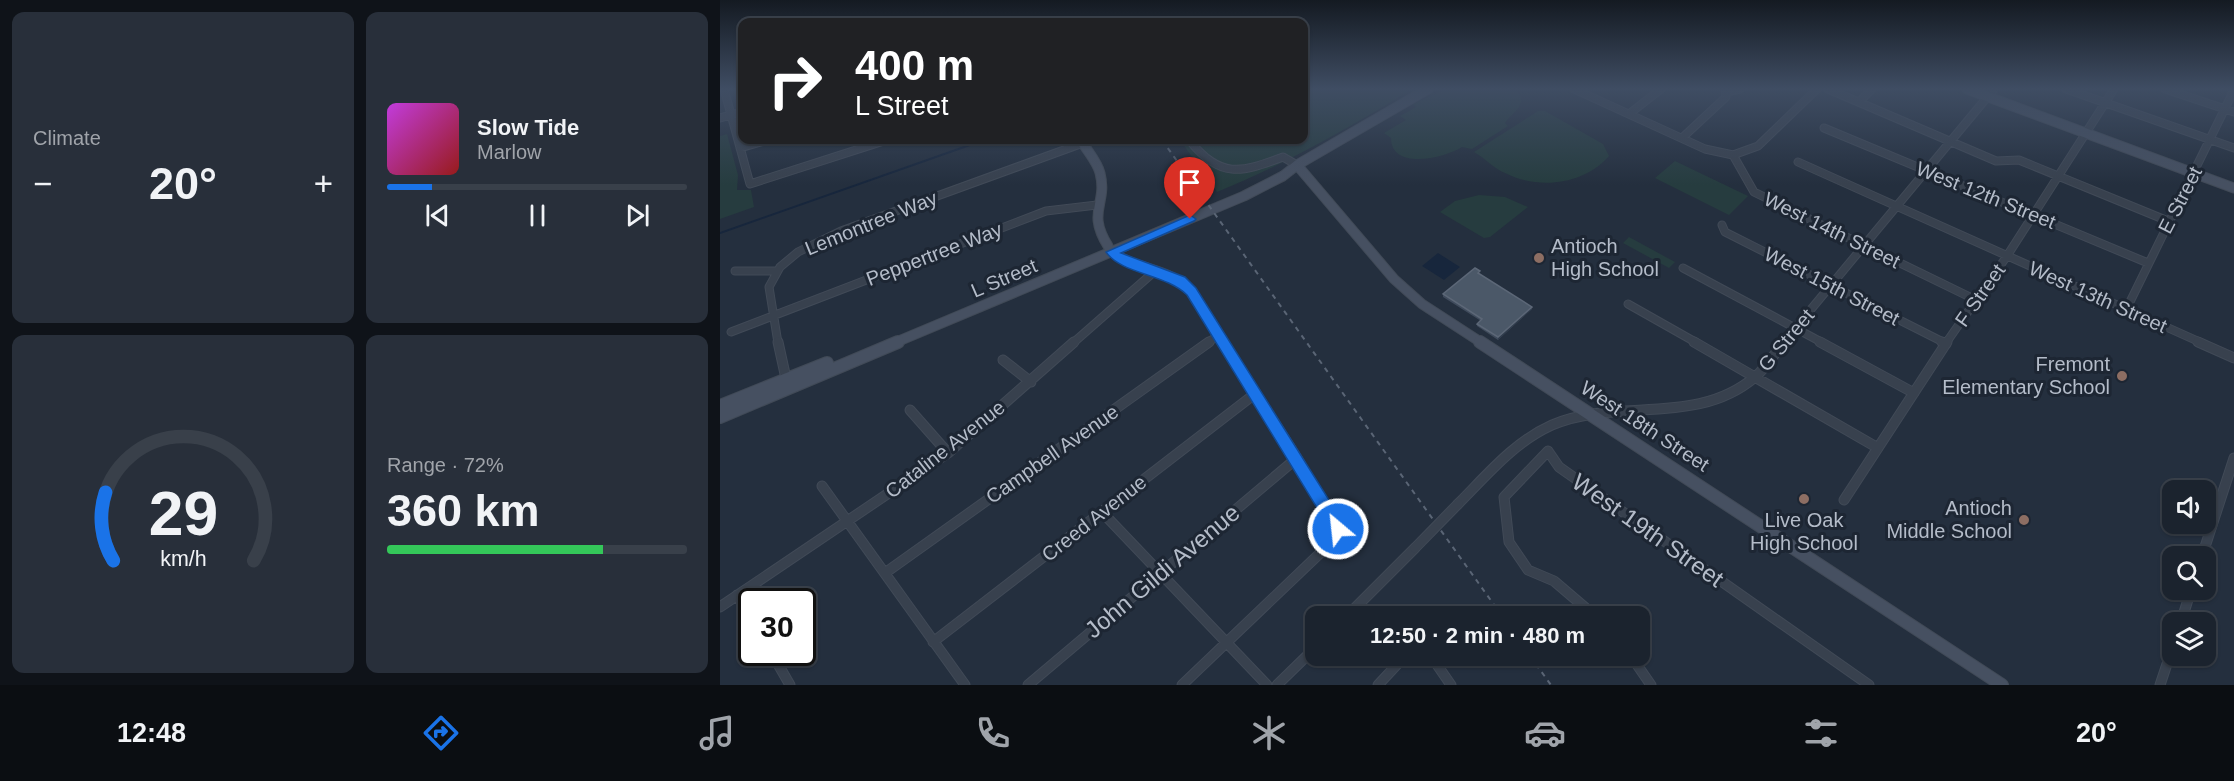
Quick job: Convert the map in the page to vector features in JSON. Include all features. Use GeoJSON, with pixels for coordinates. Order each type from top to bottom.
{"type":"FeatureCollection","features":[{"type":"Feature","properties":{"kind":"main road","name":"L Street"},"geometry":{"type":"LineString","coordinates":[[720,417],[787,383],[1110,249],[1297,165],[1373,121]]}},
{"type":"Feature","properties":{"kind":"main road"},"geometry":{"type":"LineString","coordinates":[[2050,121],[2234,188]]}},
{"type":"Feature","properties":{"kind":"main road"},"geometry":{"type":"LineString","coordinates":[[1084,144],[1101,174],[1095,222],[1110,249]]}},
{"type":"Feature","properties":{"kind":"main road","name":"West 18th Street"},"geometry":{"type":"LineString","coordinates":[[1297,165],[1406,291],[2002,685]]}},
{"type":"Feature","properties":{"kind":"main road","name":"L Street"},"geometry":{"type":"LineString","coordinates":[[720,406],[787,383]]}},
{"type":"Feature","properties":{"kind":"main road"},"geometry":{"type":"LineString","coordinates":[[720,411],[744,396]]}},
{"type":"Feature","properties":{"kind":"street"},"geometry":{"type":"LineString","coordinates":[[732,121],[738,142]]}},
{"type":"Feature","properties":{"kind":"street"},"geometry":{"type":"LineString","coordinates":[[1644,121],[1705,149],[1733,154],[1758,146],[1784,121]]}},
{"type":"Feature","properties":{"kind":"street"},"geometry":{"type":"LineString","coordinates":[[1682,138],[1700,121]]}},
{"type":"Feature","properties":{"kind":"street"},"geometry":{"type":"LineString","coordinates":[[1899,121],[1996,161],[2019,160],[2168,221]]}},
{"type":"Feature","properties":{"kind":"street","name":"G Street"},"geometry":{"type":"LineString","coordinates":[[1357,606],[1509,454],[1534,434],[1551,425],[1590,413],[1687,407],[1727,393],[1755,377],[1967,121]]}},
{"type":"Feature","properties":{"kind":"street","name":"F Street"},"geometry":{"type":"LineString","coordinates":[[1844,500],[1946,344],[2007,256],[2056,176],[2093,121]]}},
{"type":"Feature","properties":{"kind":"street"},"geometry":{"type":"LineString","coordinates":[[2156,121],[2234,148]]}},
{"type":"Feature","properties":{"kind":"street","name":"E Street"},"geometry":{"type":"LineString","coordinates":[[2126,310],[2219,121]]}},
{"type":"Feature","properties":{"kind":"street","name":"West 12th Street"},"geometry":{"type":"LineString","coordinates":[[1824,128],[2148,263]]}},
{"type":"Feature","properties":{"kind":"street"},"geometry":{"type":"LineString","coordinates":[[739,144],[750,184],[875,144]]}},
{"type":"Feature","properties":{"kind":"street"},"geometry":{"type":"LineString","coordinates":[[740,148],[754,144]]}},
{"type":"Feature","properties":{"kind":"street","name":"Lemontree Way"},"geometry":{"type":"LineString","coordinates":[[777,271],[806,246],[841,231],[1074,144]]}},
{"type":"Feature","properties":{"kind":"street"},"geometry":{"type":"LineString","coordinates":[[1192,144],[1202,157],[1223,171],[1253,168],[1283,157],[1297,165]]}},
{"type":"Feature","properties":{"kind":"street","name":"West 14th Street"},"geometry":{"type":"LineString","coordinates":[[1733,154],[1754,192],[1976,300]]}},
{"type":"Feature","properties":{"kind":"street","name":"West 13th Street"},"geometry":{"type":"LineString","coordinates":[[1798,162],[2234,358]]}},
{"type":"Feature","properties":{"kind":"street","name":"Peppertree Way"},"geometry":{"type":"LineString","coordinates":[[731,332],[1046,211],[1096,205]]}},
{"type":"Feature","properties":{"kind":"street","name":"West 15th Street"},"geometry":{"type":"LineString","coordinates":[[1722,225],[1725,232],[1946,344]]}},
{"type":"Feature","properties":{"kind":"street"},"geometry":{"type":"LineString","coordinates":[[1110,249],[1118,257],[1186,285],[1220,335],[1337,524],[1336,538],[1182,685]]}},
{"type":"Feature","properties":{"kind":"street"},"geometry":{"type":"LineString","coordinates":[[1683,268],[1914,393]]}},
{"type":"Feature","properties":{"kind":"street"},"geometry":{"type":"LineString","coordinates":[[735,271],[777,271],[769,288],[787,383]]}},
{"type":"Feature","properties":{"kind":"street","name":"Cataline Avenue"},"geometry":{"type":"LineString","coordinates":[[720,607],[948,453],[1155,271]]}},
{"type":"Feature","properties":{"kind":"street"},"geometry":{"type":"LineString","coordinates":[[1628,304],[1878,448]]}},
{"type":"Feature","properties":{"kind":"street","name":"Campbell Avenue"},"geometry":{"type":"LineString","coordinates":[[885,573],[1220,335]]}},
{"type":"Feature","properties":{"kind":"street"},"geometry":{"type":"LineString","coordinates":[[1003,360],[1031,382]]}},
{"type":"Feature","properties":{"kind":"street","name":"Creed Avenue"},"geometry":{"type":"LineString","coordinates":[[933,642],[1256,393]]}},
{"type":"Feature","properties":{"kind":"street"},"geometry":{"type":"LineString","coordinates":[[910,410],[948,453]]}},
{"type":"Feature","properties":{"kind":"street","name":"West 19th Street"},"geometry":{"type":"LineString","coordinates":[[1583,606],[1554,581],[1528,570],[1509,542],[1504,497],[1548,451],[1559,467],[1869,685]]}},
{"type":"Feature","properties":{"kind":"street","name":"John Gildi Avenue"},"geometry":{"type":"LineString","coordinates":[[1028,685],[1297,458]]}},
{"type":"Feature","properties":{"kind":"street"},"geometry":{"type":"LineString","coordinates":[[2205,546],[2234,458]]}},
{"type":"Feature","properties":{"kind":"street"},"geometry":{"type":"LineString","coordinates":[[822,486],[965,685]]}},
{"type":"Feature","properties":{"kind":"street"},"geometry":{"type":"LineString","coordinates":[[1102,512],[1267,685]]}},
{"type":"Feature","properties":{"kind":"street"},"geometry":{"type":"LineString","coordinates":[[1277,685],[1305,658]]}},
{"type":"Feature","properties":{"kind":"street"},"geometry":{"type":"LineString","coordinates":[[779,666],[790,685]]}},
{"type":"Feature","properties":{"kind":"street"},"geometry":{"type":"LineString","coordinates":[[1378,685],[1396,666]]}},
{"type":"Feature","properties":{"kind":"street"},"geometry":{"type":"LineString","coordinates":[[1438,666],[1451,685]]}},
{"type":"Feature","properties":{"kind":"street"},"geometry":{"type":"LineString","coordinates":[[1638,666],[1651,685]]}},
{"type":"Feature","properties":{"kind":"street"},"geometry":{"type":"LineString","coordinates":[[2163,684],[2168,666]]}},
{"type":"Feature","properties":{"kind":"green space"},"geometry":{"type":"Polygon","coordinates":[[[1308,121],[1359,121],[1317,145],[1217,192],[1183,144],[1308,144],[1308,121]]]}},
{"type":"Feature","properties":{"kind":"green space"},"geometry":{"type":"Polygon","coordinates":[[[1404,121],[1507,121],[1505,123],[1508,126],[1472,149],[1462,147],[1444,155],[1420,159],[1400,155],[1393,148],[1391,138],[1384,133],[1404,121]]]}},
{"type":"Feature","properties":{"kind":"green space"},"geometry":{"type":"Polygon","coordinates":[[[1522,121],[1563,121],[1603,144],[1609,156],[1599,166],[1574,179],[1546,183],[1532,182],[1505,173],[1474,152],[1522,121]]]}},
{"type":"Feature","properties":{"kind":"green space"},"geometry":{"type":"Polygon","coordinates":[[[727,134],[738,175],[737,190],[751,190],[754,207],[720,219],[720,136],[727,134]]]}},
{"type":"Feature","properties":{"kind":"green space"},"geometry":{"type":"Polygon","coordinates":[[[1675,161],[1748,196],[1729,215],[1655,178],[1675,161]]]}},
{"type":"Feature","properties":{"kind":"green space"},"geometry":{"type":"Polygon","coordinates":[[[1479,195],[1505,197],[1528,207],[1490,237],[1484,238],[1440,212],[1455,201],[1479,195]]]}},
{"type":"Feature","properties":{"kind":"green space"},"geometry":{"type":"Polygon","coordinates":[[[1629,237],[1675,262],[1669,268],[1623,243],[1629,237]]]}},
{"type":"Feature","properties":{"kind":"water"},"geometry":{"type":"Polygon","coordinates":[[[1438,253],[1460,267],[1444,280],[1422,266],[1438,253]]]}},
{"type":"Feature","properties":{"kind":"building"},"geometry":{"type":"Polygon","coordinates":[[[1475,268],[1480,271],[1478,273],[1532,307],[1498,337],[1477,324],[1482,319],[1443,294],[1475,268]]]}},
{"type":"Feature","properties":{"kind":"waterway"},"geometry":{"type":"LineString","coordinates":[[720,233],[973,144]]}},
{"type":"Feature","properties":{"kind":"railway"},"geometry":{"type":"LineString","coordinates":[[1165,144],[1495,606]]}},
{"type":"Feature","properties":{"kind":"railway"},"geometry":{"type":"LineString","coordinates":[[1537,666],[1551,685]]}},
{"type":"Feature","properties":{"kind":"place","name":"Antioch High School"},"geometry":{"type":"Point","coordinates":[1539,258]}},
{"type":"Feature","properties":{"kind":"place","name":"Fremont Elementary School"},"geometry":{"type":"Point","coordinates":[2122,376]}},
{"type":"Feature","properties":{"kind":"place","name":"Live Oak High School"},"geometry":{"type":"Point","coordinates":[1804,499]}},
{"type":"Feature","properties":{"kind":"place","name":"Antioch Middle School"},"geometry":{"type":"Point","coordinates":[2024,520]}},
{"type":"Feature","properties":{"kind":"route"},"geometry":{"type":"LineString","coordinates":[[1190,219],[1112,252],[1118,257],[1180,280],[1192,292],[1317,491],[1338,529]]}}]}
